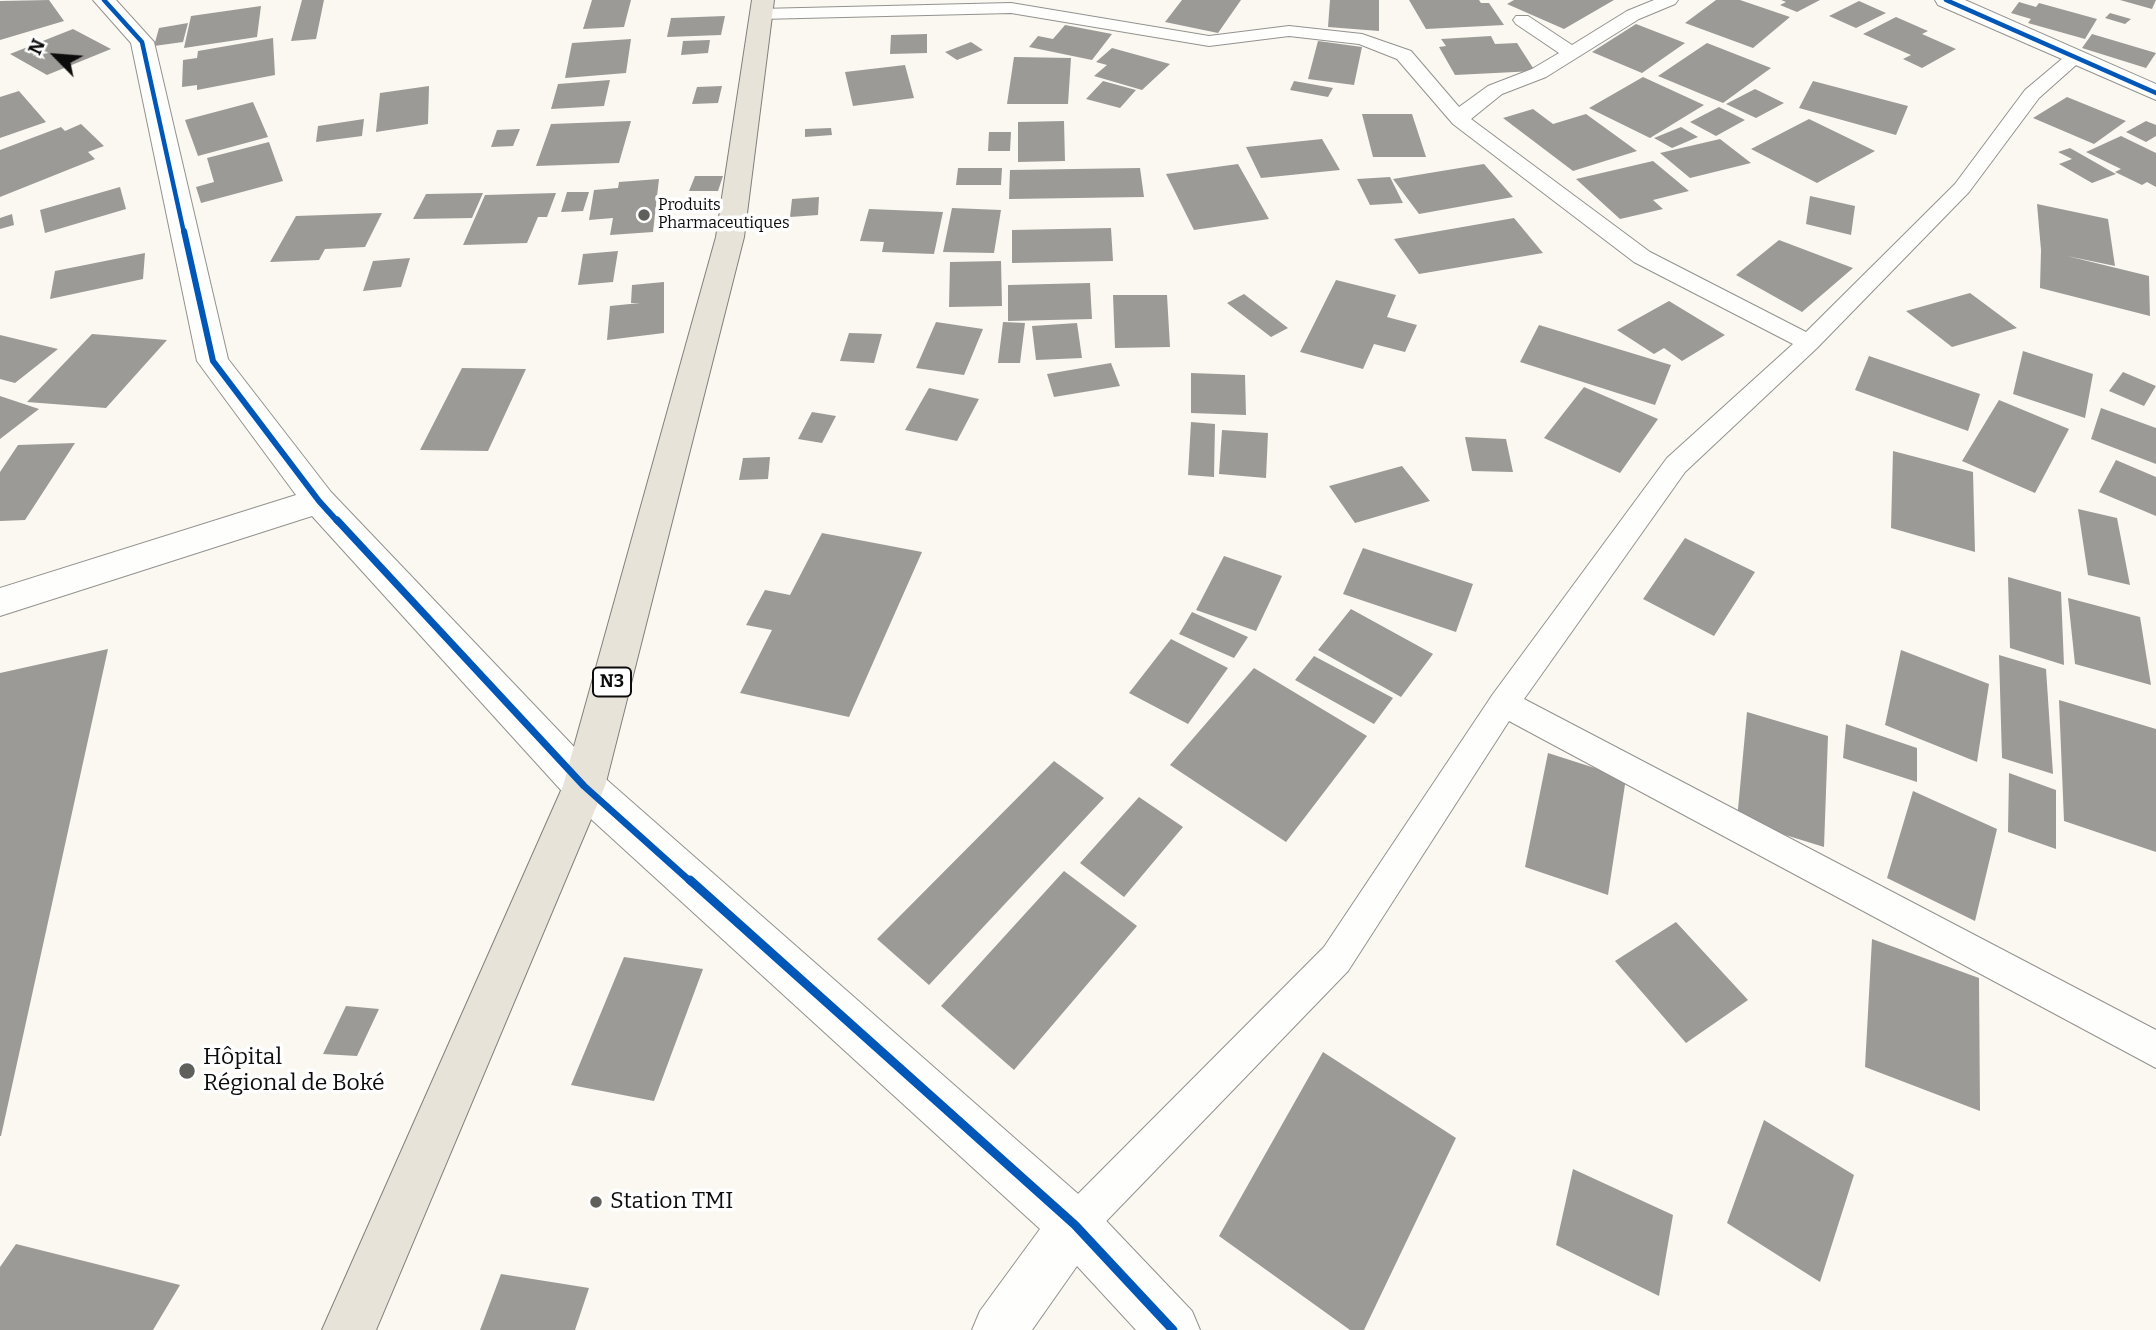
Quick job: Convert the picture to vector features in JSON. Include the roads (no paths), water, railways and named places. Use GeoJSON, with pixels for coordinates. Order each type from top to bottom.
{"type":"FeatureCollection","features":[{"type":"Feature","properties":{"kind":"highway","name":"N3"},"geometry":{"type":"LineString","coordinates":[[349,1330],[584,786],[730,237],[762,7]]}},
{"type":"Feature","properties":{"kind":"street"},"geometry":{"type":"LineString","coordinates":[[104,0],[142,42],[213,361],[319,500],[584,786],[1075,1225],[1174,1330]]}},
{"type":"Feature","properties":{"kind":"street"},"geometry":{"type":"LineString","coordinates":[[1953,2],[2156,93]]}},
{"type":"Feature","properties":{"kind":"street"},"geometry":{"type":"LineString","coordinates":[[3,599],[319,500]]}},
{"type":"Feature","properties":{"kind":"street"},"geometry":{"type":"LineString","coordinates":[[999,1330],[1075,1225]]}},
{"type":"Feature","properties":{"kind":"lane"},"geometry":{"type":"LineString","coordinates":[[1460,120],[1464,113],[1495,90],[1539,73],[1633,15],[1670,0]]}},
{"type":"Feature","properties":{"kind":"lane"},"geometry":{"type":"LineString","coordinates":[[762,7],[1011,8],[1209,40],[1289,31],[1362,39],[1404,55],[1460,120],[1642,257],[1809,343]]}},
{"type":"Feature","properties":{"kind":"lane"},"geometry":{"type":"LineString","coordinates":[[1522,20],[1572,53]]}},
{"type":"Feature","properties":{"kind":"lane"},"geometry":{"type":"LineString","coordinates":[[1075,1225],[1336,959],[1504,703],[1676,465],[1809,343],[1962,188],[2032,94],[2076,57]]}},
{"type":"Feature","properties":{"kind":"lane"},"geometry":{"type":"LineString","coordinates":[[1504,703],[2156,1050]]}},
{"type":"Feature","properties":{"kind":"place","name":"Produits Pharmaceutiques"},"geometry":{"type":"Point","coordinates":[644,215]}},
{"type":"Feature","properties":{"kind":"place","name":"Hôpital Régional de Boké"},"geometry":{"type":"Point","coordinates":[187,1071]}},
{"type":"Feature","properties":{"kind":"place","name":"Station TMI"},"geometry":{"type":"Point","coordinates":[596,1202]}}]}
